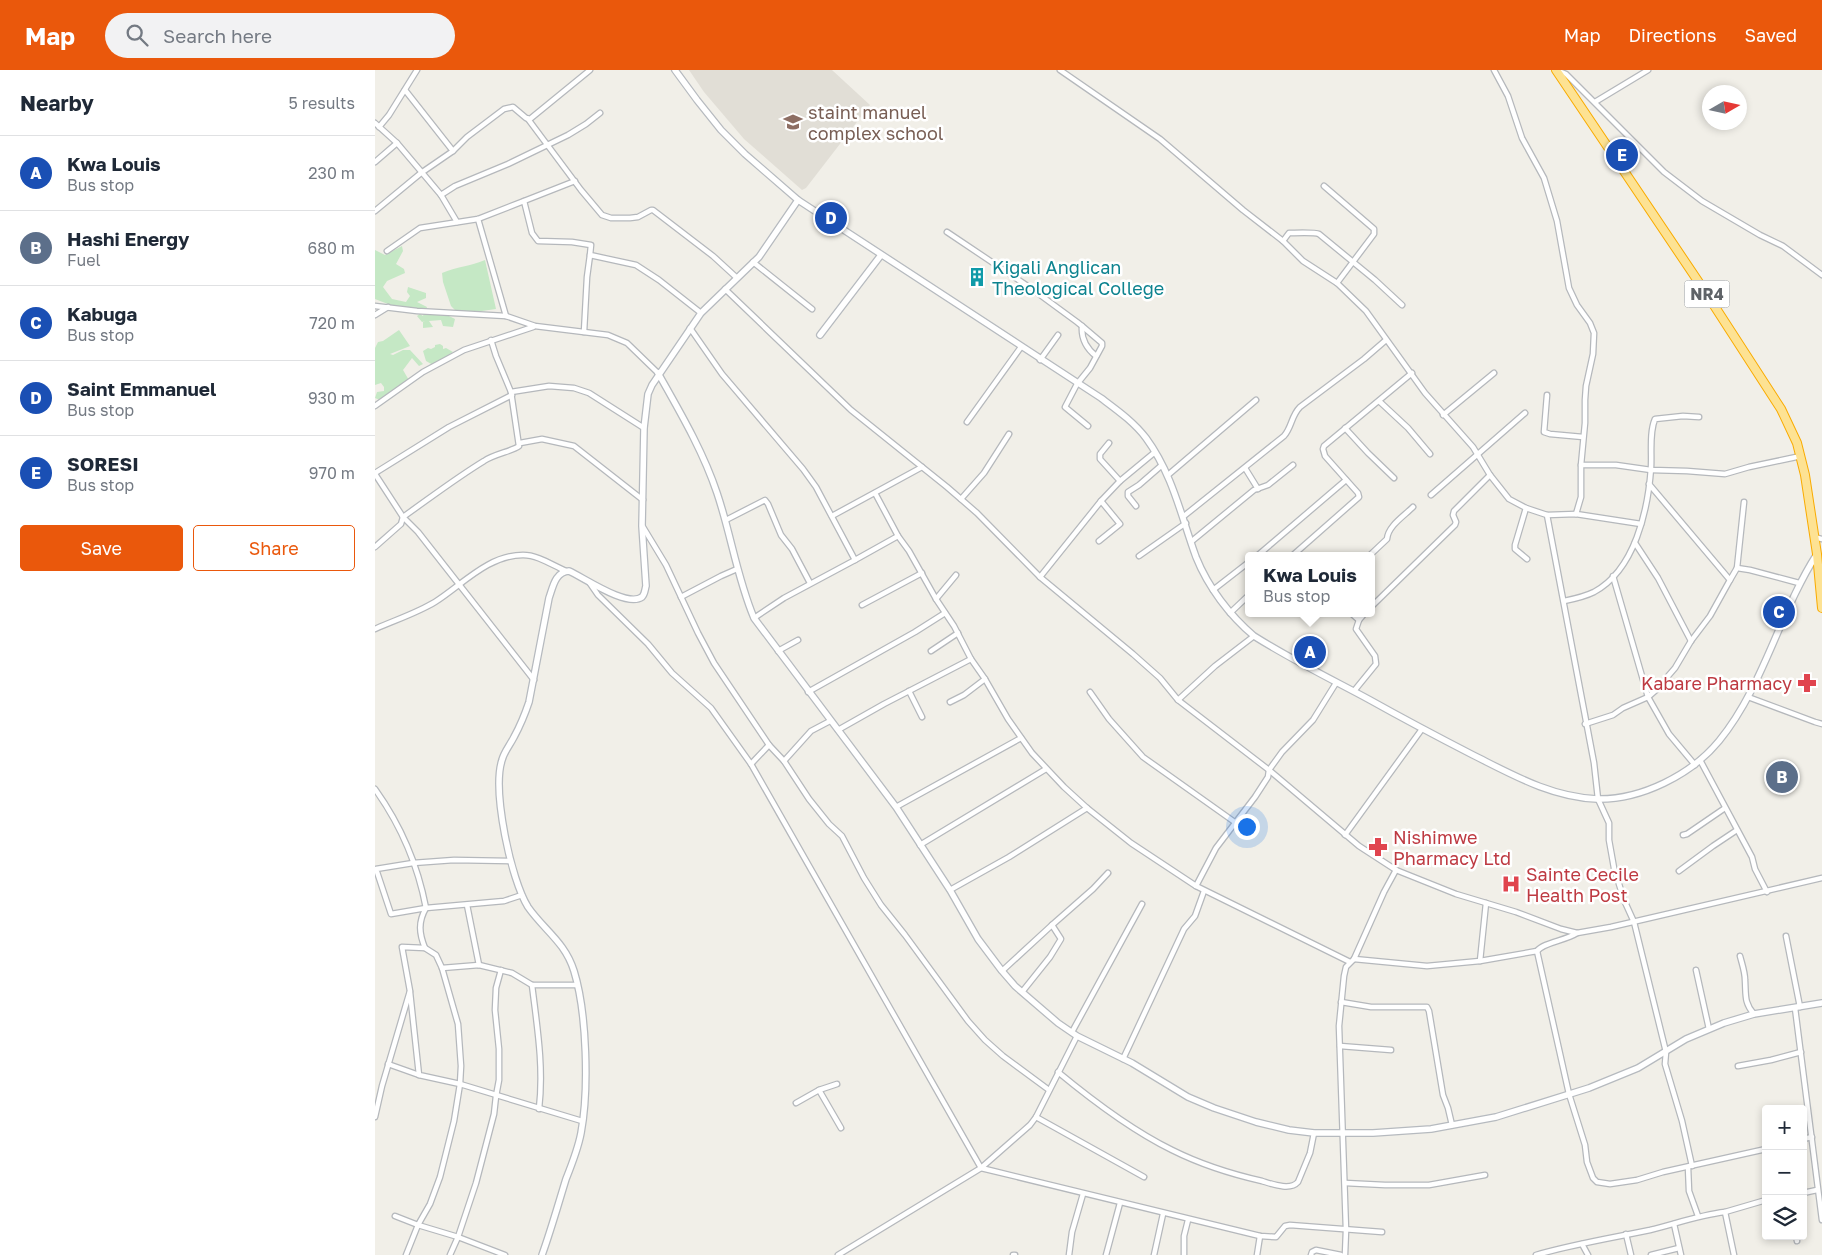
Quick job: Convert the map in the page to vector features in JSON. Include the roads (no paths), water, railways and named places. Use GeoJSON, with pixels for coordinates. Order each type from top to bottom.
{"type":"FeatureCollection","features":[{"type":"Feature","properties":{"kind":"highway","name":"NR4"},"geometry":{"type":"LineString","coordinates":[[1556,70],[1754,367],[1781,409],[1792,431],[1801,456],[1818,538],[1817,554],[1822,608]]}},
{"type":"Feature","properties":{"kind":"main road"},"geometry":{"type":"LineString","coordinates":[[675,70],[721,130],[745,154],[798,200],[1077,384],[1131,422],[1146,438],[1168,475],[1184,516],[1197,558],[1213,590],[1239,624],[1254,636],[1336,682],[1512,775],[1546,789],[1598,799],[1637,793],[1655,787],[1697,763],[1719,741],[1748,697],[1799,583],[1817,554]]}},
{"type":"Feature","properties":{"kind":"main road"},"geometry":{"type":"LineString","coordinates":[[542,1255],[575,1156],[582,1121],[585,1081],[583,1031],[580,998],[573,970],[562,946],[529,908],[517,884],[510,861],[501,801],[501,761],[529,702],[549,598],[559,575],[566,571],[572,572],[625,598],[642,597],[646,586],[642,526],[644,428],[648,394],[658,373],[690,328],[701,314],[767,247],[798,200]]}},
{"type":"Feature","properties":{"kind":"main road"},"geometry":{"type":"LineString","coordinates":[[820,335],[881,255]]}},
{"type":"Feature","properties":{"kind":"main road"},"geometry":{"type":"LineString","coordinates":[[658,373],[697,441],[726,520],[737,569],[754,618],[896,807],[950,890],[978,939],[1002,971],[1021,992],[1074,1034],[1123,1059],[1188,1097],[1256,1122],[1289,1130],[1314,1133],[1412,1132],[1496,1117],[1605,1082],[1638,1068],[1709,1029],[1754,1014],[1822,1003]]}},
{"type":"Feature","properties":{"kind":"street"},"geometry":{"type":"LineString","coordinates":[[417,70],[405,90],[377,125],[397,143],[441,195],[457,222]]}},
{"type":"Feature","properties":{"kind":"street"},"geometry":{"type":"LineString","coordinates":[[528,119],[590,70]]}},
{"type":"Feature","properties":{"kind":"street"},"geometry":{"type":"LineString","coordinates":[[1060,70],[1160,139],[1254,220],[1283,241],[1303,261],[1337,283],[1366,311],[1425,393],[1479,455],[1490,475],[1509,499],[1526,508],[1547,515],[1575,514],[1641,524]]}},
{"type":"Feature","properties":{"kind":"street"},"geometry":{"type":"LineString","coordinates":[[1494,70],[1509,96],[1522,138],[1543,178],[1557,221],[1569,288],[1594,332],[1593,354],[1586,386],[1581,497],[1575,514]]}},
{"type":"Feature","properties":{"kind":"street"},"geometry":{"type":"LineString","coordinates":[[1556,70],[1566,74],[1677,184],[1724,214],[1783,246],[1822,275]]}},
{"type":"Feature","properties":{"kind":"street"},"geometry":{"type":"LineString","coordinates":[[1595,102],[1648,70]]}},
{"type":"Feature","properties":{"kind":"street"},"geometry":{"type":"LineString","coordinates":[[405,90],[453,151]]}},
{"type":"Feature","properties":{"kind":"street"},"geometry":{"type":"LineString","coordinates":[[375,211],[421,172],[453,151],[467,137],[507,108],[513,107],[528,119],[598,212],[607,217],[629,218],[638,217],[653,210],[713,256],[737,278]]}},
{"type":"Feature","properties":{"kind":"street"},"geometry":{"type":"LineString","coordinates":[[441,195],[455,186],[508,164],[586,124],[600,113]]}},
{"type":"Feature","properties":{"kind":"street"},"geometry":{"type":"LineString","coordinates":[[375,162],[397,143]]}},
{"type":"Feature","properties":{"kind":"street"},"geometry":{"type":"LineString","coordinates":[[387,251],[420,228],[478,219],[575,181]]}},
{"type":"Feature","properties":{"kind":"street"},"geometry":{"type":"LineString","coordinates":[[1324,186],[1374,229],[1374,234],[1354,263],[1337,283]]}},
{"type":"Feature","properties":{"kind":"street"},"geometry":{"type":"LineString","coordinates":[[524,201],[532,234],[538,241],[572,242],[591,245],[584,332]]}},
{"type":"Feature","properties":{"kind":"street"},"geometry":{"type":"LineString","coordinates":[[478,219],[506,316]]}},
{"type":"Feature","properties":{"kind":"street"},"geometry":{"type":"LineString","coordinates":[[947,232],[1032,289],[1102,343],[1090,368],[1077,384],[1065,407],[1088,426]]}},
{"type":"Feature","properties":{"kind":"street"},"geometry":{"type":"LineString","coordinates":[[1283,241],[1289,233],[1308,234],[1314,232],[1319,234],[1402,305]]}},
{"type":"Feature","properties":{"kind":"street"},"geometry":{"type":"LineString","coordinates":[[590,255],[636,265],[659,280],[701,314]]}},
{"type":"Feature","properties":{"kind":"street"},"geometry":{"type":"LineString","coordinates":[[753,262],[812,309]]}},
{"type":"Feature","properties":{"kind":"street"},"geometry":{"type":"LineString","coordinates":[[725,289],[851,410],[961,499],[1040,577],[1133,654],[1160,678],[1179,700],[1269,770],[1345,835],[1395,870],[1456,894],[1577,933]]}},
{"type":"Feature","properties":{"kind":"street"},"geometry":{"type":"LineString","coordinates":[[375,306],[417,311],[506,316],[535,326],[608,335],[627,343],[658,373]]}},
{"type":"Feature","properties":{"kind":"street"},"geometry":{"type":"LineString","coordinates":[[375,315],[389,307]]}},
{"type":"Feature","properties":{"kind":"street"},"geometry":{"type":"LineString","coordinates":[[375,406],[423,372],[465,350],[535,326]]}},
{"type":"Feature","properties":{"kind":"street"},"geometry":{"type":"LineString","coordinates":[[1082,326],[1081,332],[1087,349],[1095,356]]}},
{"type":"Feature","properties":{"kind":"street"},"geometry":{"type":"LineString","coordinates":[[690,328],[728,381],[803,469],[816,488],[855,560]]}},
{"type":"Feature","properties":{"kind":"street"},"geometry":{"type":"LineString","coordinates":[[1040,360],[1058,335]]}},
{"type":"Feature","properties":{"kind":"street"},"geometry":{"type":"LineString","coordinates":[[491,340],[511,393],[520,443]]}},
{"type":"Feature","properties":{"kind":"street"},"geometry":{"type":"LineString","coordinates":[[1184,516],[1285,436],[1293,416],[1300,407],[1386,340]]}},
{"type":"Feature","properties":{"kind":"street"},"geometry":{"type":"LineString","coordinates":[[967,422],[1021,347]]}},
{"type":"Feature","properties":{"kind":"street"},"geometry":{"type":"LineString","coordinates":[[1297,552],[1358,498],[1358,493],[1325,456],[1324,446],[1412,373]]}},
{"type":"Feature","properties":{"kind":"street"},"geometry":{"type":"LineString","coordinates":[[1443,415],[1494,373]]}},
{"type":"Feature","properties":{"kind":"street"},"geometry":{"type":"LineString","coordinates":[[534,680],[418,532],[403,517],[375,473],[449,427],[511,393],[549,386],[573,388],[589,393],[644,428]]}},
{"type":"Feature","properties":{"kind":"street"},"geometry":{"type":"LineString","coordinates":[[1547,395],[1544,432],[1583,437]]}},
{"type":"Feature","properties":{"kind":"street"},"geometry":{"type":"LineString","coordinates":[[1168,475],[1256,400]]}},
{"type":"Feature","properties":{"kind":"street"},"geometry":{"type":"LineString","coordinates":[[1379,401],[1408,428],[1431,454]]}},
{"type":"Feature","properties":{"kind":"street"},"geometry":{"type":"LineString","coordinates":[[1431,495],[1525,413]]}},
{"type":"Feature","properties":{"kind":"street"},"geometry":{"type":"LineString","coordinates":[[1564,601],[1595,592],[1613,576],[1635,543],[1649,484],[1655,419],[1683,416],[1699,417]]}},
{"type":"Feature","properties":{"kind":"street"},"geometry":{"type":"LineString","coordinates":[[1345,428],[1394,478]]}},
{"type":"Feature","properties":{"kind":"street"},"geometry":{"type":"LineString","coordinates":[[961,499],[984,473],[1009,434]]}},
{"type":"Feature","properties":{"kind":"street"},"geometry":{"type":"LineString","coordinates":[[375,546],[401,524],[403,517],[485,460],[515,449],[520,443],[542,439],[574,446],[643,500]]}},
{"type":"Feature","properties":{"kind":"street"},"geometry":{"type":"LineString","coordinates":[[1109,443],[1100,454],[1100,459],[1121,482]]}},
{"type":"Feature","properties":{"kind":"street"},"geometry":{"type":"LineString","coordinates":[[1040,577],[1101,501],[1155,452]]}},
{"type":"Feature","properties":{"kind":"street"},"geometry":{"type":"LineString","coordinates":[[1581,465],[1616,465],[1651,470],[1687,470],[1711,474],[1729,474],[1749,467],[1801,456]]}},
{"type":"Feature","properties":{"kind":"street"},"geometry":{"type":"LineString","coordinates":[[1136,506],[1128,496],[1128,492],[1162,465]]}},
{"type":"Feature","properties":{"kind":"street"},"geometry":{"type":"LineString","coordinates":[[1192,541],[1254,490],[1268,485],[1293,465]]}},
{"type":"Feature","properties":{"kind":"street"},"geometry":{"type":"LineString","coordinates":[[832,516],[922,467]]}},
{"type":"Feature","properties":{"kind":"street"},"geometry":{"type":"LineString","coordinates":[[1245,468],[1258,489]]}},
{"type":"Feature","properties":{"kind":"street"},"geometry":{"type":"LineString","coordinates":[[1375,603],[1455,525],[1454,511],[1490,475]]}},
{"type":"Feature","properties":{"kind":"street"},"geometry":{"type":"LineString","coordinates":[[1262,552],[1346,480]]}},
{"type":"Feature","properties":{"kind":"street"},"geometry":{"type":"LineString","coordinates":[[1649,484],[1730,580]]}},
{"type":"Feature","properties":{"kind":"street"},"geometry":{"type":"LineString","coordinates":[[875,493],[898,536],[909,551],[1008,720],[1046,769],[1087,808],[1131,843],[1196,886],[1352,961],[1427,966],[1480,962],[1537,951],[1542,946],[1569,938],[1577,933],[1634,922],[1822,878]]}},
{"type":"Feature","properties":{"kind":"street"},"geometry":{"type":"LineString","coordinates":[[726,520],[765,500],[781,535],[792,549],[811,583]]}},
{"type":"Feature","properties":{"kind":"street"},"geometry":{"type":"LineString","coordinates":[[1099,541],[1121,524],[1101,501]]}},
{"type":"Feature","properties":{"kind":"street"},"geometry":{"type":"LineString","coordinates":[[1585,724],[1605,719],[1623,708],[1648,698],[1675,668],[1691,641],[1710,616],[1737,568],[1744,502]]}},
{"type":"Feature","properties":{"kind":"street"},"geometry":{"type":"LineString","coordinates":[[1373,552],[1387,539],[1387,533],[1392,527],[1413,507]]}},
{"type":"Feature","properties":{"kind":"street"},"geometry":{"type":"LineString","coordinates":[[1526,508],[1515,549],[1527,559]]}},
{"type":"Feature","properties":{"kind":"street"},"geometry":{"type":"LineString","coordinates":[[1547,515],[1585,724],[1594,763],[1598,799],[1609,823],[1609,840],[1614,868],[1624,900],[1634,922],[1665,1052],[1665,1064],[1682,1121],[1690,1167],[1689,1191],[1698,1216]]}},
{"type":"Feature","properties":{"kind":"street"},"geometry":{"type":"LineString","coordinates":[[1139,556],[1186,523]]}},
{"type":"Feature","properties":{"kind":"street"},"geometry":{"type":"LineString","coordinates":[[642,526],[666,565],[698,633],[715,663],[769,745],[785,761],[809,799],[841,836],[881,905],[985,1040],[1003,1056],[1049,1090]]}},
{"type":"Feature","properties":{"kind":"street"},"geometry":{"type":"LineString","coordinates":[[754,618],[784,598],[898,536]]}},
{"type":"Feature","properties":{"kind":"street"},"geometry":{"type":"LineString","coordinates":[[1635,543],[1658,578],[1691,641]]}},
{"type":"Feature","properties":{"kind":"street"},"geometry":{"type":"LineString","coordinates":[[375,629],[435,602],[489,564],[501,559],[522,554],[537,557],[566,571]]}},
{"type":"Feature","properties":{"kind":"street"},"geometry":{"type":"LineString","coordinates":[[1213,590],[1245,565]]}},
{"type":"Feature","properties":{"kind":"street"},"geometry":{"type":"LineString","coordinates":[[1737,568],[1799,583]]}},
{"type":"Feature","properties":{"kind":"street"},"geometry":{"type":"LineString","coordinates":[[681,597],[737,569]]}},
{"type":"Feature","properties":{"kind":"street"},"geometry":{"type":"LineString","coordinates":[[862,605],[922,573]]}},
{"type":"Feature","properties":{"kind":"street"},"geometry":{"type":"LineString","coordinates":[[936,599],[956,575]]}},
{"type":"Feature","properties":{"kind":"street"},"geometry":{"type":"LineString","coordinates":[[1613,576],[1648,698],[1669,734],[1697,763],[1725,808],[1752,857],[1755,868],[1767,892]]}},
{"type":"Feature","properties":{"kind":"street"},"geometry":{"type":"LineString","coordinates":[[589,582],[597,595],[648,644],[672,673],[711,708],[751,764],[981,1168],[1163,1214],[1260,1236],[1276,1238],[1283,1228],[1287,1226],[1382,1232]]}},
{"type":"Feature","properties":{"kind":"street"},"geometry":{"type":"LineString","coordinates":[[1231,613],[1245,599]]}},
{"type":"Feature","properties":{"kind":"street"},"geometry":{"type":"LineString","coordinates":[[808,692],[945,613]]}},
{"type":"Feature","properties":{"kind":"street"},"geometry":{"type":"LineString","coordinates":[[1356,617],[1359,620]]}},
{"type":"Feature","properties":{"kind":"street"},"geometry":{"type":"LineString","coordinates":[[1355,691],[1374,668],[1376,660],[1357,630],[1362,617]]}},
{"type":"Feature","properties":{"kind":"street"},"geometry":{"type":"LineString","coordinates":[[931,651],[957,633]]}},
{"type":"Feature","properties":{"kind":"street"},"geometry":{"type":"LineString","coordinates":[[1179,700],[1215,666],[1254,636]]}},
{"type":"Feature","properties":{"kind":"street"},"geometry":{"type":"LineString","coordinates":[[778,651],[798,640]]}},
{"type":"Feature","properties":{"kind":"street"},"geometry":{"type":"LineString","coordinates":[[838,730],[971,659]]}},
{"type":"Feature","properties":{"kind":"street"},"geometry":{"type":"LineString","coordinates":[[950,702],[964,695],[985,679]]}},
{"type":"Feature","properties":{"kind":"street"},"geometry":{"type":"LineString","coordinates":[[1196,886],[1216,848],[1255,797],[1268,777],[1269,770],[1282,752],[1313,720],[1336,682]]}},
{"type":"Feature","properties":{"kind":"street"},"geometry":{"type":"LineString","coordinates":[[909,691],[922,717]]}},
{"type":"Feature","properties":{"kind":"street"},"geometry":{"type":"LineString","coordinates":[[1090,692],[1109,719],[1143,757],[1236,823]]}},
{"type":"Feature","properties":{"kind":"street"},"geometry":{"type":"LineString","coordinates":[[1748,697],[1822,724]]}},
{"type":"Feature","properties":{"kind":"street"},"geometry":{"type":"LineString","coordinates":[[785,761],[811,731],[830,720]]}},
{"type":"Feature","properties":{"kind":"street"},"geometry":{"type":"LineString","coordinates":[[1345,835],[1422,729]]}},
{"type":"Feature","properties":{"kind":"street"},"geometry":{"type":"LineString","coordinates":[[896,807],[1021,738]]}},
{"type":"Feature","properties":{"kind":"street"},"geometry":{"type":"LineString","coordinates":[[751,764],[769,745]]}},
{"type":"Feature","properties":{"kind":"street"},"geometry":{"type":"LineString","coordinates":[[920,845],[1046,769]]}},
{"type":"Feature","properties":{"kind":"street"},"geometry":{"type":"LineString","coordinates":[[375,789],[389,808],[420,881],[426,908],[419,924],[425,948]]}},
{"type":"Feature","properties":{"kind":"street"},"geometry":{"type":"LineString","coordinates":[[950,890],[1009,857],[1087,808]]}},
{"type":"Feature","properties":{"kind":"street"},"geometry":{"type":"LineString","coordinates":[[1683,835],[1725,808]]}},
{"type":"Feature","properties":{"kind":"street"},"geometry":{"type":"LineString","coordinates":[[1679,870],[1737,830]]}},
{"type":"Feature","properties":{"kind":"street"},"geometry":{"type":"LineString","coordinates":[[510,861],[455,860],[413,862],[375,868],[391,914],[426,908],[504,901],[522,894]]}},
{"type":"Feature","properties":{"kind":"street"},"geometry":{"type":"LineString","coordinates":[[1311,1255],[1316,1250],[1343,1255],[1346,1230],[1340,1046],[1341,1002],[1344,976],[1395,870]]}},
{"type":"Feature","properties":{"kind":"street"},"geometry":{"type":"LineString","coordinates":[[1002,971],[1093,889],[1108,873]]}},
{"type":"Feature","properties":{"kind":"street"},"geometry":{"type":"LineString","coordinates":[[1123,1059],[1183,929],[1195,916],[1205,891]]}},
{"type":"Feature","properties":{"kind":"street"},"geometry":{"type":"LineString","coordinates":[[1480,962],[1486,903]]}},
{"type":"Feature","properties":{"kind":"street"},"geometry":{"type":"LineString","coordinates":[[838,1255],[981,1168],[1036,1117],[1074,1034],[1142,904]]}},
{"type":"Feature","properties":{"kind":"street"},"geometry":{"type":"LineString","coordinates":[[467,905],[479,965]]}},
{"type":"Feature","properties":{"kind":"street"},"geometry":{"type":"LineString","coordinates":[[1021,992],[1050,957],[1061,939],[1052,925]]}},
{"type":"Feature","properties":{"kind":"street"},"geometry":{"type":"LineString","coordinates":[[1786,936],[1797,1007],[1806,1105]]}},
{"type":"Feature","properties":{"kind":"street"},"geometry":{"type":"LineString","coordinates":[[406,1255],[417,1225],[430,1204],[440,1177],[454,1121],[461,1066],[458,1024],[442,968],[436,954],[425,948],[402,947],[410,991],[419,1075]]}},
{"type":"Feature","properties":{"kind":"street"},"geometry":{"type":"LineString","coordinates":[[1537,951],[1569,1094],[1585,1145],[1590,1171],[1597,1182],[1610,1184],[1637,1180],[1663,1172],[1762,1151]]}},
{"type":"Feature","properties":{"kind":"street"},"geometry":{"type":"LineString","coordinates":[[1740,956],[1745,979],[1745,999],[1748,1008],[1754,1014]]}},
{"type":"Feature","properties":{"kind":"street"},"geometry":{"type":"LineString","coordinates":[[442,968],[479,965],[512,974],[532,985],[577,985]]}},
{"type":"Feature","properties":{"kind":"street"},"geometry":{"type":"LineString","coordinates":[[450,1255],[476,1183],[492,1122],[499,1080],[495,1010],[496,988],[501,970]]}},
{"type":"Feature","properties":{"kind":"street"},"geometry":{"type":"LineString","coordinates":[[1696,970],[1709,1029]]}},
{"type":"Feature","properties":{"kind":"street"},"geometry":{"type":"LineString","coordinates":[[532,985],[542,1085],[539,1109]]}},
{"type":"Feature","properties":{"kind":"street"},"geometry":{"type":"LineString","coordinates":[[375,1117],[388,1064],[410,991]]}},
{"type":"Feature","properties":{"kind":"street"},"geometry":{"type":"LineString","coordinates":[[1341,1002],[1371,1007],[1427,1007],[1443,1095],[1451,1125]]}},
{"type":"Feature","properties":{"kind":"street"},"geometry":{"type":"LineString","coordinates":[[1340,1046],[1391,1050]]}},
{"type":"Feature","properties":{"kind":"street"},"geometry":{"type":"LineString","coordinates":[[1738,1066],[1801,1052]]}},
{"type":"Feature","properties":{"kind":"street"},"geometry":{"type":"LineString","coordinates":[[388,1064],[419,1075],[460,1084],[582,1121]]}},
{"type":"Feature","properties":{"kind":"street"},"geometry":{"type":"LineString","coordinates":[[1058,1072],[1099,1104],[1159,1144],[1221,1170],[1276,1184],[1289,1187],[1298,1182],[1310,1152],[1314,1133]]}},
{"type":"Feature","properties":{"kind":"street"},"geometry":{"type":"LineString","coordinates":[[796,1103],[819,1090],[837,1084]]}},
{"type":"Feature","properties":{"kind":"street"},"geometry":{"type":"LineString","coordinates":[[819,1090],[841,1128]]}},
{"type":"Feature","properties":{"kind":"street"},"geometry":{"type":"LineString","coordinates":[[1807,1114],[1819,1183],[1817,1190],[1822,1220]]}},
{"type":"Feature","properties":{"kind":"street"},"geometry":{"type":"LineString","coordinates":[[1036,1117],[1143,1177]]}},
{"type":"Feature","properties":{"kind":"street"},"geometry":{"type":"LineString","coordinates":[[1807,1138],[1812,1137]]}},
{"type":"Feature","properties":{"kind":"street"},"geometry":{"type":"LineString","coordinates":[[1345,1183],[1385,1186],[1429,1184],[1485,1175]]}},
{"type":"Feature","properties":{"kind":"street"},"geometry":{"type":"LineString","coordinates":[[1807,1192],[1817,1190]]}},
{"type":"Feature","properties":{"kind":"street"},"geometry":{"type":"LineString","coordinates":[[1069,1255],[1083,1194]]}},
{"type":"Feature","properties":{"kind":"street"},"geometry":{"type":"LineString","coordinates":[[1537,1255],[1674,1224],[1698,1216],[1725,1212],[1762,1201]]}},
{"type":"Feature","properties":{"kind":"street"},"geometry":{"type":"LineString","coordinates":[[1106,1255],[1120,1203]]}},
{"type":"Feature","properties":{"kind":"street"},"geometry":{"type":"LineString","coordinates":[[1725,1212],[1734,1255]]}},
{"type":"Feature","properties":{"kind":"street"},"geometry":{"type":"LineString","coordinates":[[1154,1255],[1163,1214]]}},
{"type":"Feature","properties":{"kind":"street"},"geometry":{"type":"LineString","coordinates":[[395,1216],[505,1255]]}},
{"type":"Feature","properties":{"kind":"street"},"geometry":{"type":"LineString","coordinates":[[1184,1255],[1184,1236],[1188,1220]]}},
{"type":"Feature","properties":{"kind":"street"},"geometry":{"type":"LineString","coordinates":[[1674,1224],[1681,1255]]}},
{"type":"Feature","properties":{"kind":"street"},"geometry":{"type":"LineString","coordinates":[[1626,1234],[1631,1255]]}},
{"type":"Feature","properties":{"kind":"street"},"geometry":{"type":"LineString","coordinates":[[1257,1255],[1260,1236]]}},
{"type":"Feature","properties":{"kind":"street"},"geometry":{"type":"LineString","coordinates":[[1581,1244],[1588,1255]]}},
{"type":"Feature","properties":{"kind":"street"},"geometry":{"type":"LineString","coordinates":[[1651,1255],[1679,1248]]}},
{"type":"Feature","properties":{"kind":"place","name":"staint manuel complex school"},"geometry":{"type":"Point","coordinates":[793,122]}},
{"type":"Feature","properties":{"kind":"place","name":"SORESI"},"geometry":{"type":"Point","coordinates":[1622,155]}},
{"type":"Feature","properties":{"kind":"place","name":"Saint Emmanuel"},"geometry":{"type":"Point","coordinates":[831,218]}},
{"type":"Feature","properties":{"kind":"place","name":"Kigali Anglican Theological College"},"geometry":{"type":"Point","coordinates":[977,277]}},
{"type":"Feature","properties":{"kind":"place","name":"Kabuga"},"geometry":{"type":"Point","coordinates":[1779,612]}},
{"type":"Feature","properties":{"kind":"place","name":"Kwa Louis"},"geometry":{"type":"Point","coordinates":[1310,652]}},
{"type":"Feature","properties":{"kind":"place","name":"Kabare Pharmacy"},"geometry":{"type":"Point","coordinates":[1807,683]}},
{"type":"Feature","properties":{"kind":"place","name":"Hashi Energy"},"geometry":{"type":"Point","coordinates":[1782,777]}},
{"type":"Feature","properties":{"kind":"place","name":"Nishimwe Pharmacy Ltd"},"geometry":{"type":"Point","coordinates":[1378,847]}},
{"type":"Feature","properties":{"kind":"place","name":"Sainte Cecile Health Post"},"geometry":{"type":"Point","coordinates":[1511,884]}}]}
